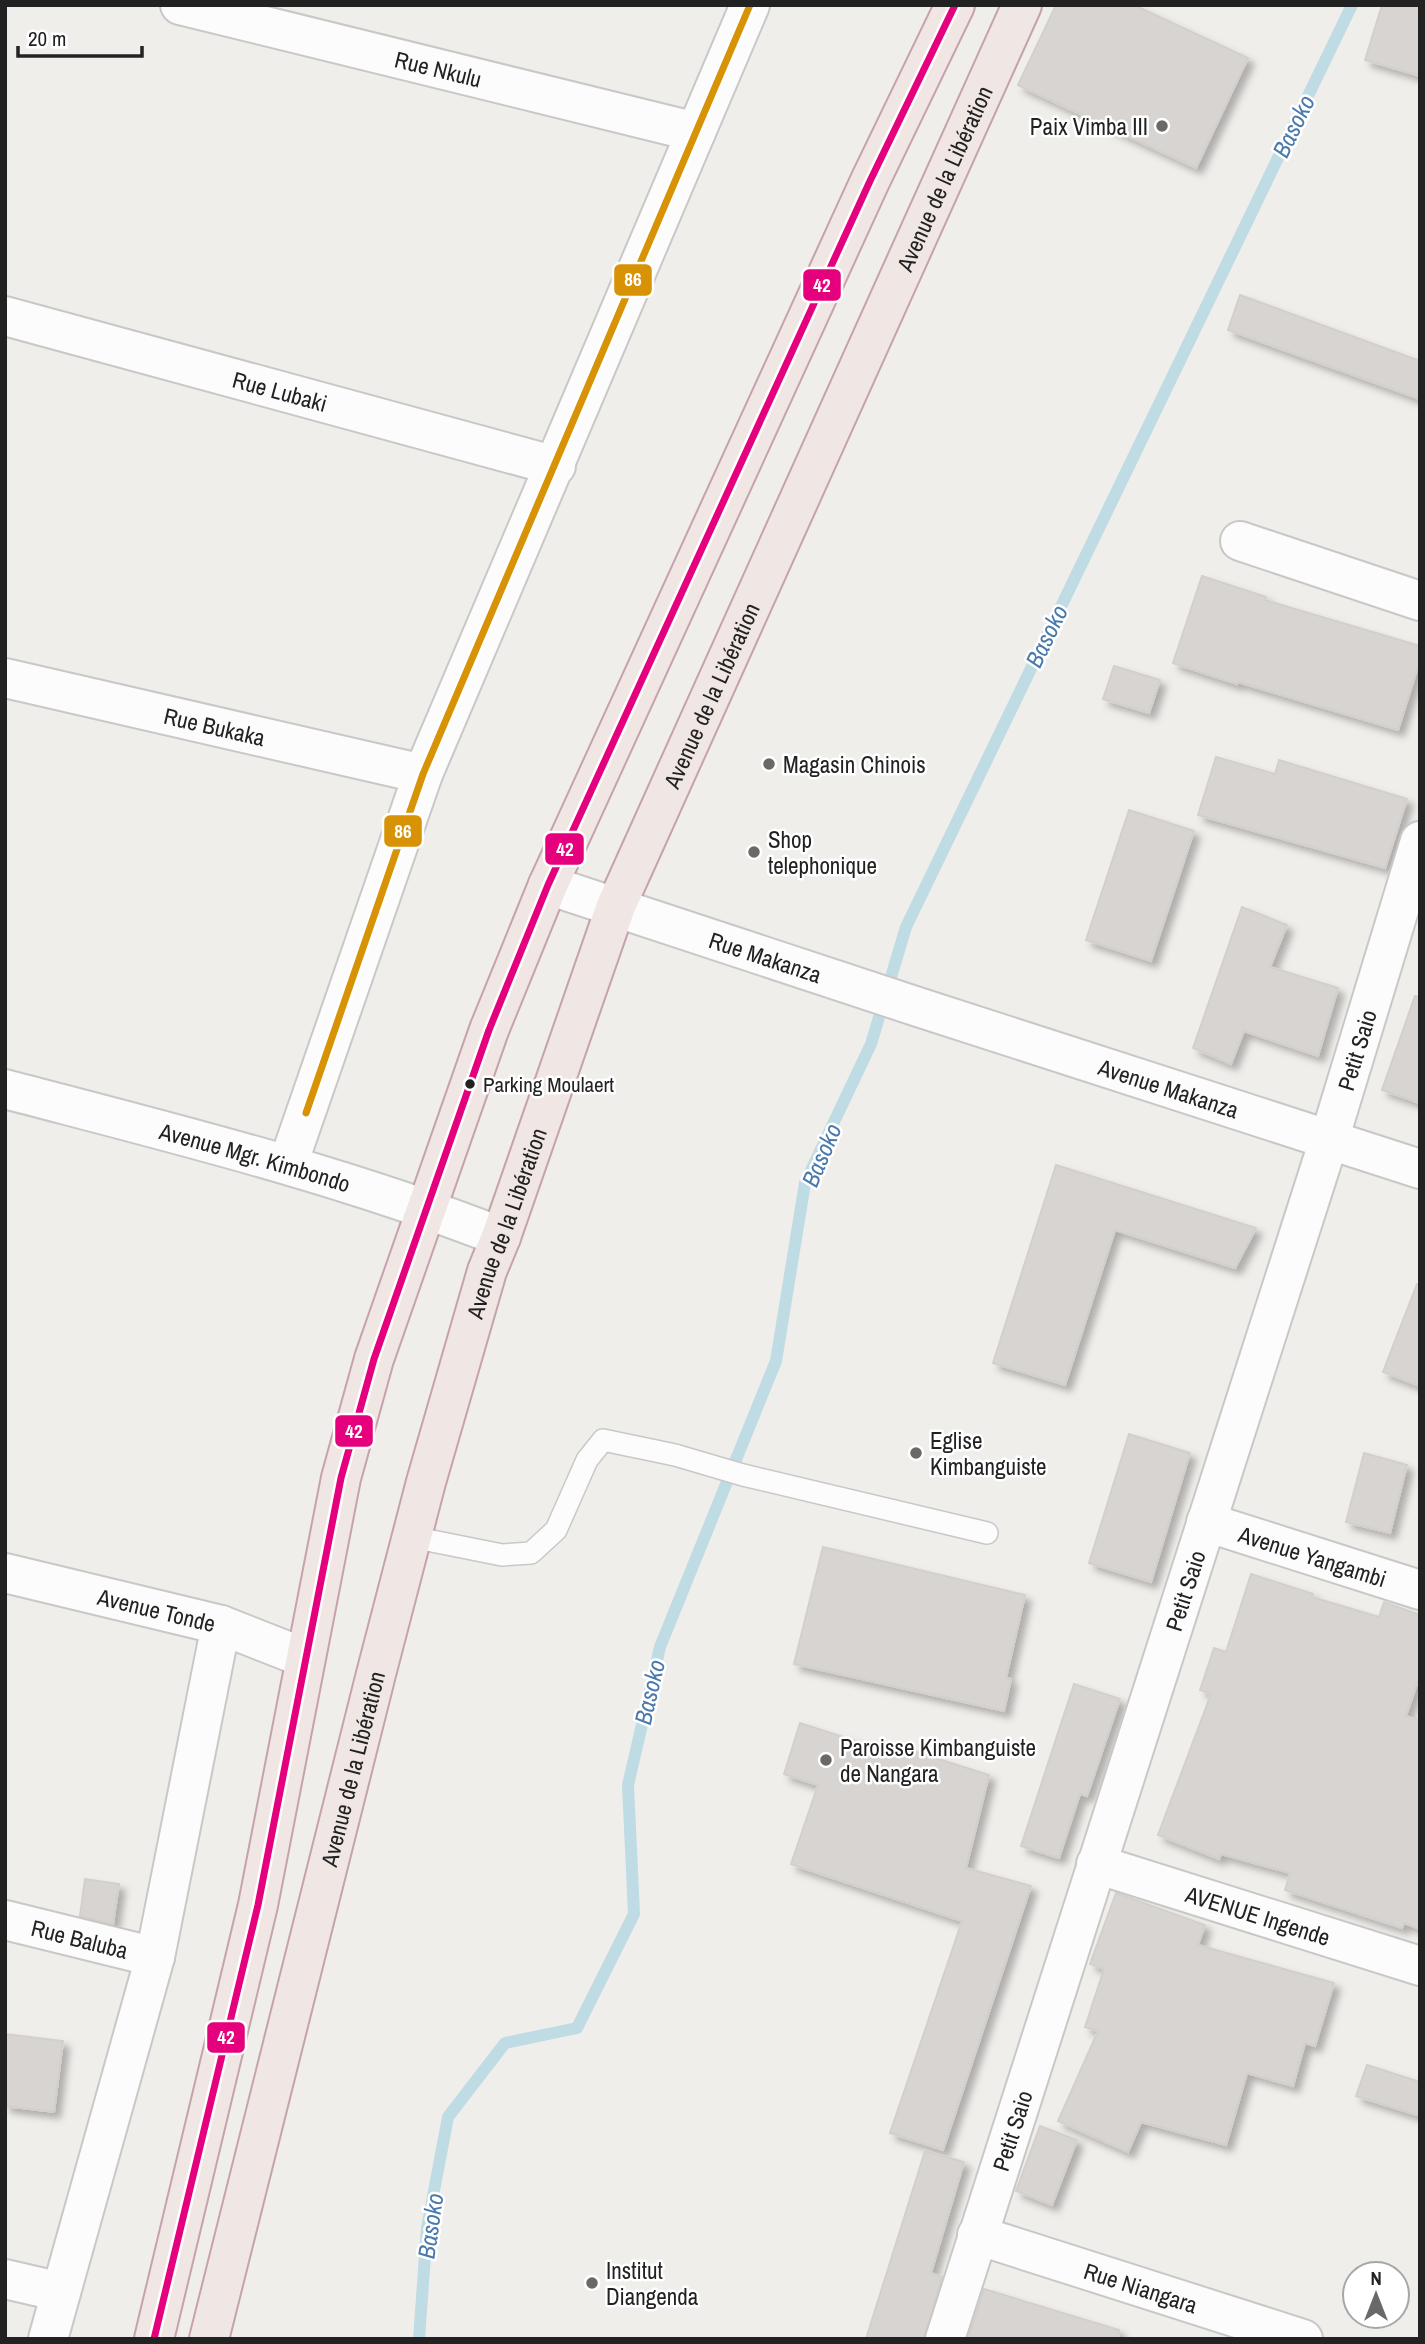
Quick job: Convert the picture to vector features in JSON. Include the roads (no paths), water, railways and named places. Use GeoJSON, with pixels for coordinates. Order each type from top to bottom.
{"type":"FeatureCollection","features":[{"type":"Feature","properties":{"kind":"highway"},"geometry":{"type":"LineString","coordinates":[[154,2339],[258,1905],[341,1478],[374,1359],[489,1030],[548,885],[870,181],[955,5]]}},
{"type":"Feature","properties":{"kind":"highway","name":"Avenue de la Libération"},"geometry":{"type":"LineString","coordinates":[[209,2339],[412,1537],[488,1271],[616,906],[1022,5]]}},
{"type":"Feature","properties":{"kind":"street","name":"Rue Nkulu"},"geometry":{"type":"LineString","coordinates":[[180,5],[696,132]]}},
{"type":"Feature","properties":{"kind":"street"},"geometry":{"type":"LineString","coordinates":[[288,1164],[423,774],[750,5]]}},
{"type":"Feature","properties":{"kind":"street","name":"Rue Lubaki"},"geometry":{"type":"LineString","coordinates":[[5,316],[556,466]]}},
{"type":"Feature","properties":{"kind":"street"},"geometry":{"type":"LineString","coordinates":[[1240,541],[1420,601]]}},
{"type":"Feature","properties":{"kind":"street","name":"Rue Bukaka"},"geometry":{"type":"LineString","coordinates":[[5,678],[423,774]]}},
{"type":"Feature","properties":{"kind":"street","name":"Petit Saio"},"geometry":{"type":"LineString","coordinates":[[946,2339],[977,2235],[1329,1140],[1420,841]]}},
{"type":"Feature","properties":{"kind":"street","name":"Rue Makanza"},"geometry":{"type":"LineString","coordinates":[[548,885],[918,1007]]}},
{"type":"Feature","properties":{"kind":"street","name":"Avenue Makanza"},"geometry":{"type":"LineString","coordinates":[[918,1007],[1420,1169]]}},
{"type":"Feature","properties":{"kind":"street","name":"Avenue Mgr. Kimbondo"},"geometry":{"type":"LineString","coordinates":[[5,1089],[288,1164],[428,1208],[501,1237]]}},
{"type":"Feature","properties":{"kind":"street","name":"Avenue Yangambi"},"geometry":{"type":"LineString","coordinates":[[1206,1522],[1420,1590]]}},
{"type":"Feature","properties":{"kind":"street","name":"Avenue Tonde"},"geometry":{"type":"LineString","coordinates":[[5,1573],[221,1625],[305,1658]]}},
{"type":"Feature","properties":{"kind":"street"},"geometry":{"type":"LineString","coordinates":[[48,2339],[155,1957],[221,1625]]}},
{"type":"Feature","properties":{"kind":"street","name":"AVENUE Ingende"},"geometry":{"type":"LineString","coordinates":[[1096,1864],[1420,1966]]}},
{"type":"Feature","properties":{"kind":"street","name":"Rue Baluba"},"geometry":{"type":"LineString","coordinates":[[5,1920],[155,1957]]}},
{"type":"Feature","properties":{"kind":"street","name":"Rue Niangara"},"geometry":{"type":"LineString","coordinates":[[977,2235],[1303,2339]]}},
{"type":"Feature","properties":{"kind":"street"},"geometry":{"type":"LineString","coordinates":[[5,2279],[61,2291]]}},
{"type":"Feature","properties":{"kind":"lane"},"geometry":{"type":"LineString","coordinates":[[412,1537],[502,1555],[531,1553],[556,1530],[587,1460],[603,1440],[675,1455],[743,1475],[987,1533]]}},
{"type":"Feature","properties":{"kind":"waterway","name":"Basoko"},"geometry":{"type":"LineString","coordinates":[[419,2339],[427,2228],[448,2117],[505,2043],[577,2028],[634,1914],[628,1785],[660,1647],[776,1361],[805,1183],[871,1044],[906,927],[1352,5]]}},
{"type":"Feature","properties":{"kind":"place","name":"Paix Vimba III"},"geometry":{"type":"Point","coordinates":[1162,126]}},
{"type":"Feature","properties":{"kind":"place","name":"Magasin Chinois"},"geometry":{"type":"Point","coordinates":[769,764]}},
{"type":"Feature","properties":{"kind":"place","name":"Shop telephonique"},"geometry":{"type":"Point","coordinates":[754,852]}},
{"type":"Feature","properties":{"kind":"place","name":"Parking Moulaert"},"geometry":{"type":"Point","coordinates":[470,1084]}},
{"type":"Feature","properties":{"kind":"place","name":"Eglise Kimbanguiste"},"geometry":{"type":"Point","coordinates":[916,1453]}},
{"type":"Feature","properties":{"kind":"place","name":"Paroisse Kimbanguiste de Nangara"},"geometry":{"type":"Point","coordinates":[826,1760]}},
{"type":"Feature","properties":{"kind":"place","name":"Institut Diangenda"},"geometry":{"type":"Point","coordinates":[592,2283]}}]}
